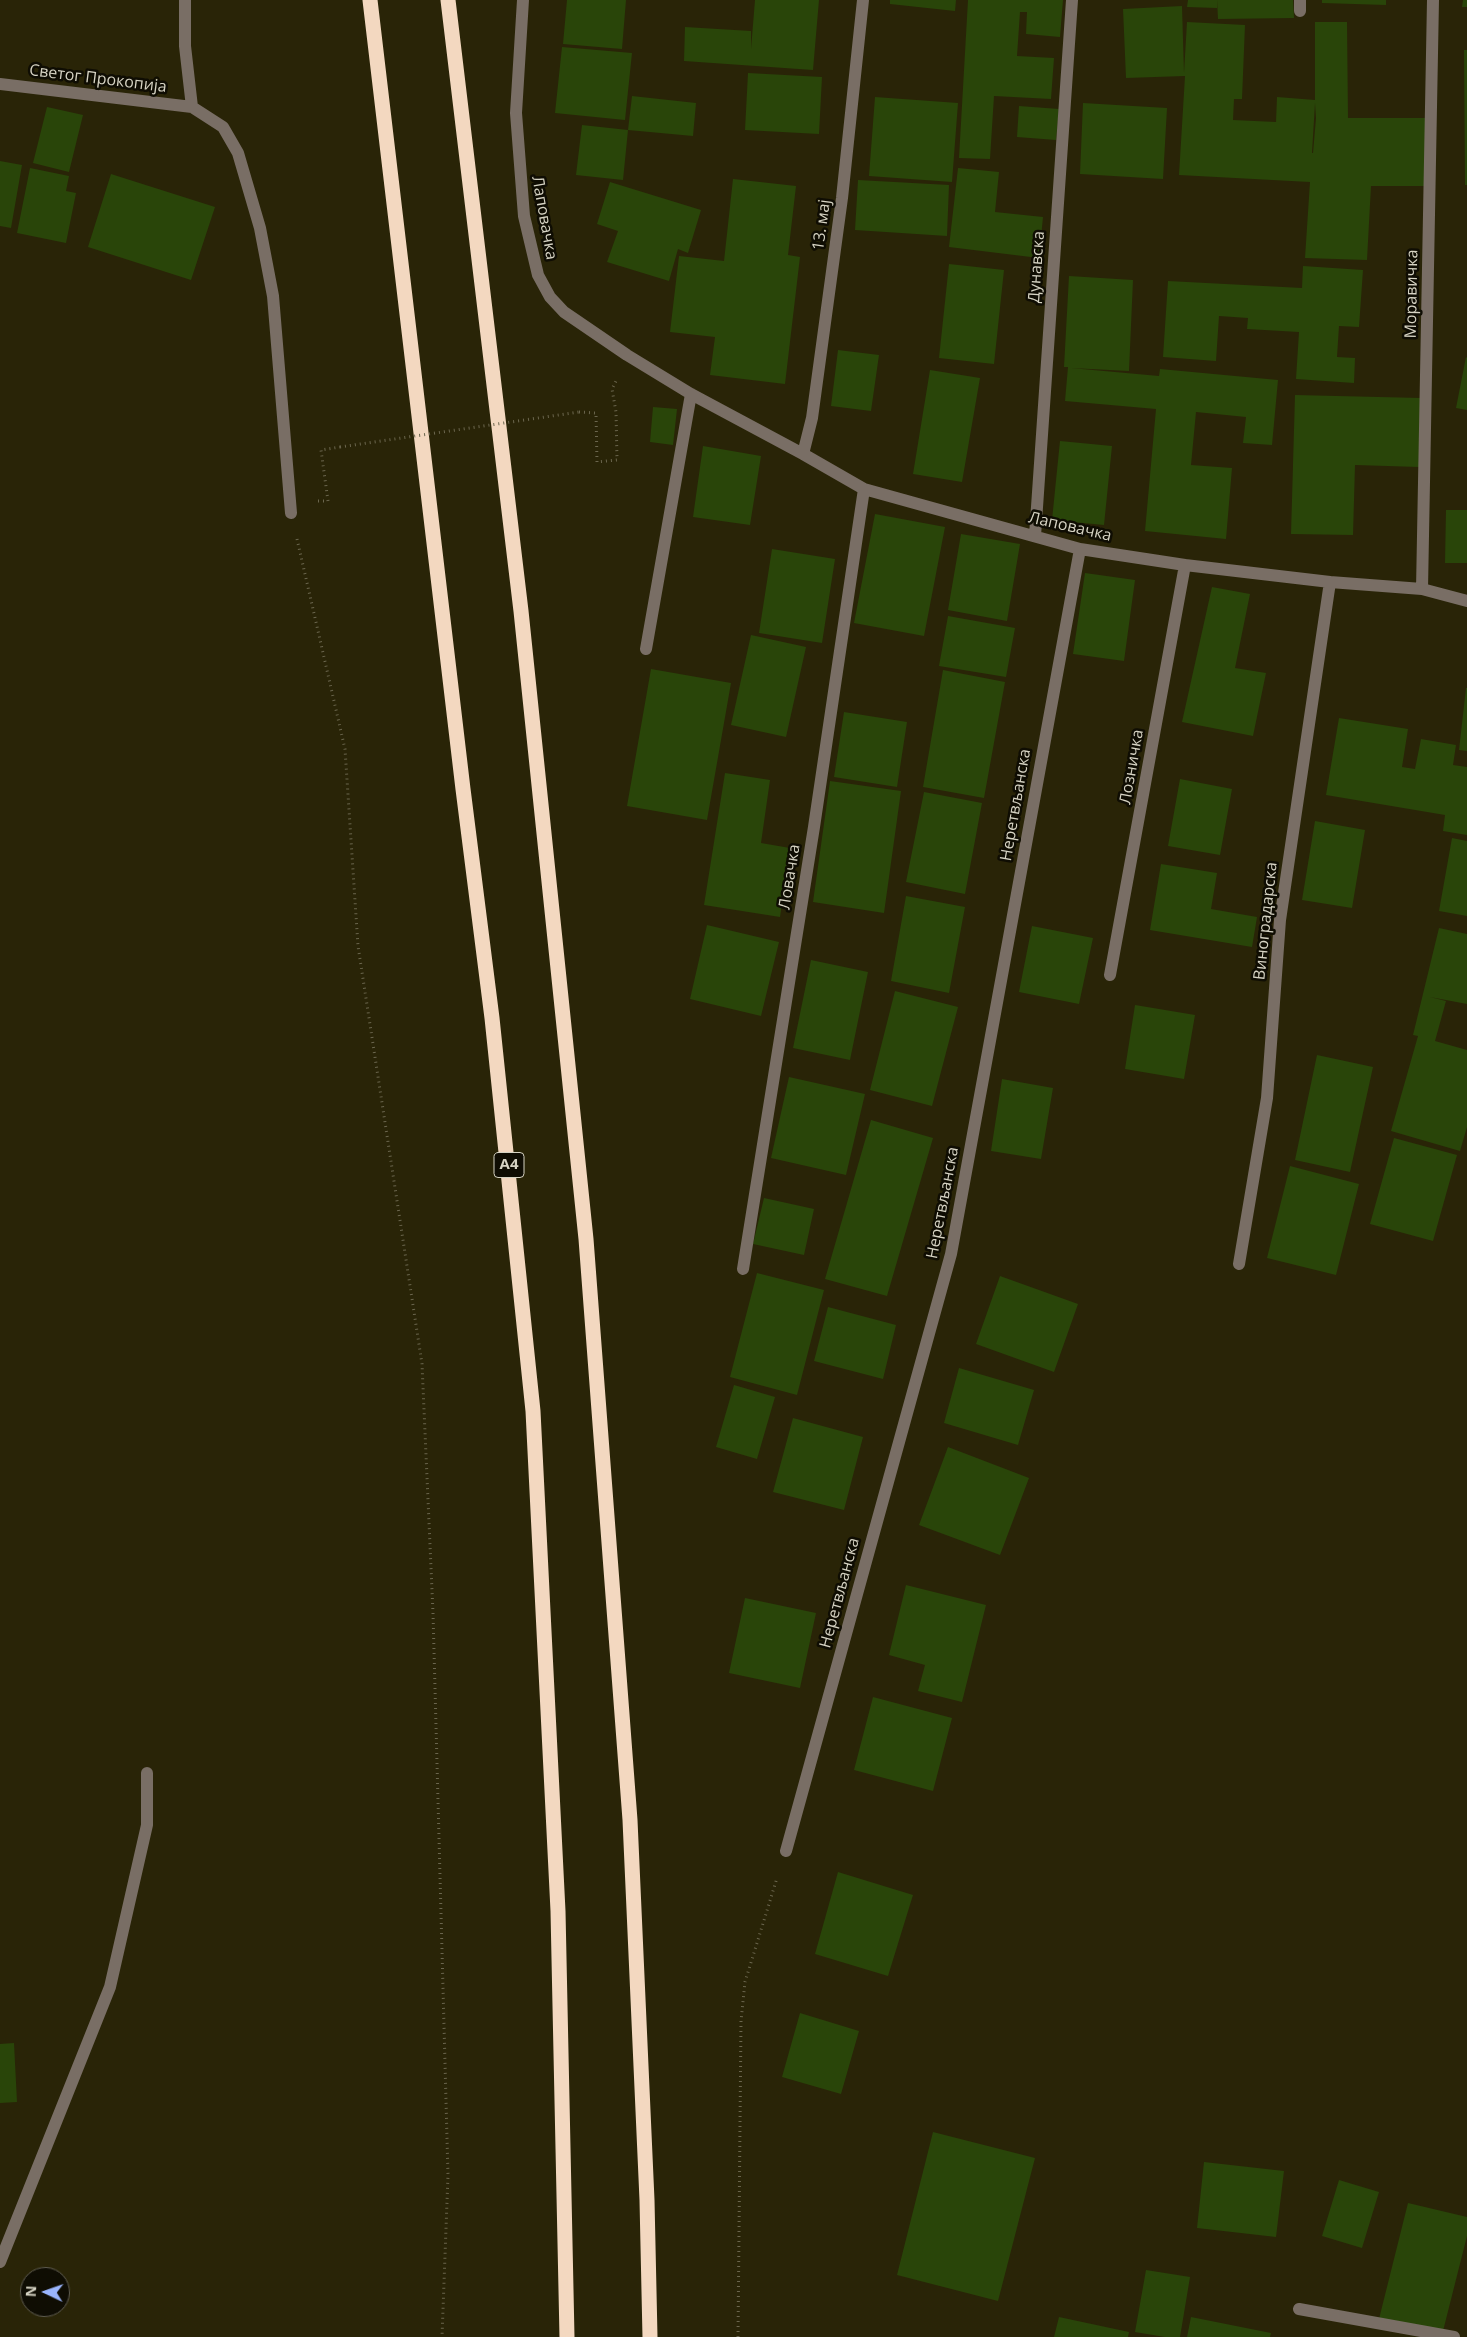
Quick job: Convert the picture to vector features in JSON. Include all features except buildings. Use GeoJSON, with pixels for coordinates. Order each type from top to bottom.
{"type":"FeatureCollection","features":[{"type":"Feature","properties":{"kind":"highway","name":"A4"},"geometry":{"type":"LineString","coordinates":[[370,0],[397,209],[463,789],[492,1018],[533,1411],[558,1911],[567,2337]]}},
{"type":"Feature","properties":{"kind":"highway"},"geometry":{"type":"LineString","coordinates":[[448,0],[523,631],[586,1239],[630,1820],[647,2200],[650,2337]]}},
{"type":"Feature","properties":{"kind":"street"},"geometry":{"type":"LineString","coordinates":[[185,0],[186,46],[192,107],[223,127],[238,152],[260,228],[273,296],[292,513]]}},
{"type":"Feature","properties":{"kind":"street","name":"Лаповачка"},"geometry":{"type":"LineString","coordinates":[[523,0],[516,113],[524,216],[538,275],[550,297],[564,312],[627,355],[691,394],[864,489],[1080,549],[1185,565],[1330,582],[1422,589],[1467,601]]}},
{"type":"Feature","properties":{"kind":"street","name":"13. мај"},"geometry":{"type":"LineString","coordinates":[[803,454],[812,418],[842,198],[863,0]]}},
{"type":"Feature","properties":{"kind":"street","name":"Дунавска"},"geometry":{"type":"LineString","coordinates":[[1035,536],[1072,0]]}},
{"type":"Feature","properties":{"kind":"street","name":"Моравичка"},"geometry":{"type":"LineString","coordinates":[[1422,589],[1434,0]]}},
{"type":"Feature","properties":{"kind":"street","name":"Светог Прокопија"},"geometry":{"type":"LineString","coordinates":[[0,84],[192,107]]}},
{"type":"Feature","properties":{"kind":"street"},"geometry":{"type":"LineString","coordinates":[[646,649],[691,394]]}},
{"type":"Feature","properties":{"kind":"street","name":"Ловачка"},"geometry":{"type":"LineString","coordinates":[[743,1269],[813,837],[864,489]]}},
{"type":"Feature","properties":{"kind":"street","name":"Неретвљанска"},"geometry":{"type":"LineString","coordinates":[[786,1851],[951,1254],[1080,549]]}},
{"type":"Feature","properties":{"kind":"street","name":"Лозничка"},"geometry":{"type":"LineString","coordinates":[[1110,976],[1185,565]]}},
{"type":"Feature","properties":{"kind":"street","name":"Виноградарска"},"geometry":{"type":"LineString","coordinates":[[1239,1264],[1267,1098],[1280,920],[1330,582]]}},
{"type":"Feature","properties":{"kind":"street"},"geometry":{"type":"LineString","coordinates":[[0,2262],[110,1987],[147,1826],[147,1773]]}},
{"type":"Feature","properties":{"kind":"street"},"geometry":{"type":"LineString","coordinates":[[1299,2308],[1454,2337]]}},
{"type":"Feature","properties":{"kind":"path"},"geometry":{"type":"LineString","coordinates":[[309,502],[328,501],[321,450],[579,412],[596,413],[597,462],[617,460],[616,412],[612,389]]}},
{"type":"Feature","properties":{"kind":"path"},"geometry":{"type":"LineString","coordinates":[[292,513],[345,749],[358,946],[422,1364],[433,1613],[448,2175],[442,2337]]}},
{"type":"Feature","properties":{"kind":"path"},"geometry":{"type":"LineString","coordinates":[[738,2337],[741,2021],[745,1982],[786,1851]]}}]}
